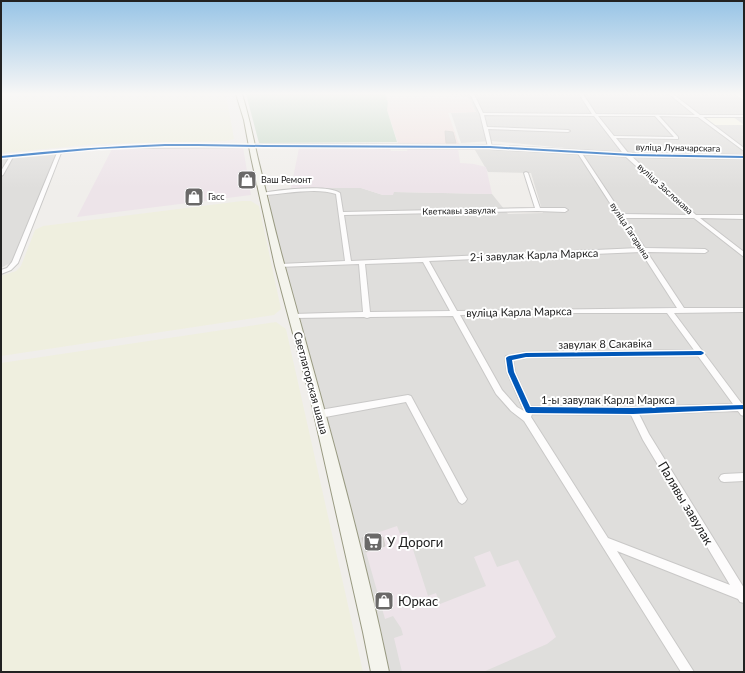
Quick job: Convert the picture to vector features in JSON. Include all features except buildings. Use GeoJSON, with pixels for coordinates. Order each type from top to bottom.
{"type":"FeatureCollection","features":[{"type":"Feature","properties":{"kind":"main road","name":"Светлагорская шаша"},"geometry":{"type":"LineString","coordinates":[[248,125],[251,146],[264,194],[280,266],[320,414],[380,672]]}},
{"type":"Feature","properties":{"kind":"street","name":"вуліца Заслонава"},"geometry":{"type":"LineString","coordinates":[[603,125],[627,155],[694,216],[744,255]]}},
{"type":"Feature","properties":{"kind":"street"},"geometry":{"type":"LineString","coordinates":[[612,137],[677,138],[666,125]]}},
{"type":"Feature","properties":{"kind":"street"},"geometry":{"type":"LineString","coordinates":[[712,125],[744,150]]}},
{"type":"Feature","properties":{"kind":"street"},"geometry":{"type":"LineString","coordinates":[[490,147],[486,128],[568,131]]}},
{"type":"Feature","properties":{"kind":"street","name":"вуліца Луначарскага"},"geometry":{"type":"LineString","coordinates":[[251,146],[490,147],[627,155],[744,156]]}},
{"type":"Feature","properties":{"kind":"street"},"geometry":{"type":"LineString","coordinates":[[1,158],[111,147],[251,146]]}},
{"type":"Feature","properties":{"kind":"street"},"geometry":{"type":"LineString","coordinates":[[1,272],[9,269],[15,263],[60,151]]}},
{"type":"Feature","properties":{"kind":"street","name":"вуліца Гагарына"},"geometry":{"type":"LineString","coordinates":[[579,152],[682,310]]}},
{"type":"Feature","properties":{"kind":"street"},"geometry":{"type":"LineString","coordinates":[[1,175],[12,156]]}},
{"type":"Feature","properties":{"kind":"street"},"geometry":{"type":"LineString","coordinates":[[526,173],[538,210]]}},
{"type":"Feature","properties":{"kind":"street"},"geometry":{"type":"LineString","coordinates":[[264,194],[334,190],[338,193],[348,263]]}},
{"type":"Feature","properties":{"kind":"street","name":"Кветкавы завулак"},"geometry":{"type":"LineString","coordinates":[[341,214],[564,210]]}},
{"type":"Feature","properties":{"kind":"street"},"geometry":{"type":"LineString","coordinates":[[620,216],[744,217]]}},
{"type":"Feature","properties":{"kind":"street"},"geometry":{"type":"LineString","coordinates":[[734,246],[744,246]]}},
{"type":"Feature","properties":{"kind":"street","name":"2-і завулак Карла Маркса"},"geometry":{"type":"LineString","coordinates":[[280,266],[642,250],[706,251]]}},
{"type":"Feature","properties":{"kind":"street"},"geometry":{"type":"LineString","coordinates":[[425,259],[454,314],[499,392],[514,409],[527,414],[688,672]]}},
{"type":"Feature","properties":{"kind":"street"},"geometry":{"type":"LineString","coordinates":[[362,262],[367,316]]}},
{"type":"Feature","properties":{"kind":"street","name":"вуліца Карла Маркса"},"geometry":{"type":"LineString","coordinates":[[293,316],[367,316],[583,310],[669,312],[682,310],[744,310]]}},
{"type":"Feature","properties":{"kind":"street"},"geometry":{"type":"LineString","coordinates":[[669,312],[743,409]]}},
{"type":"Feature","properties":{"kind":"street","name":"завулак 8 Сакавіка"},"geometry":{"type":"LineString","coordinates":[[509,358],[526,355],[701,353]]}},
{"type":"Feature","properties":{"kind":"street","name":"1-ы завулак Карла Маркса"},"geometry":{"type":"LineString","coordinates":[[509,358],[511,372],[527,414],[743,409]]}},
{"type":"Feature","properties":{"kind":"street"},"geometry":{"type":"LineString","coordinates":[[320,414],[408,398],[462,499]]}},
{"type":"Feature","properties":{"kind":"street","name":"Палявы завулак"},"geometry":{"type":"LineString","coordinates":[[633,411],[646,437],[743,596]]}},
{"type":"Feature","properties":{"kind":"street"},"geometry":{"type":"LineString","coordinates":[[724,478],[744,477]]}},
{"type":"Feature","properties":{"kind":"street","name":"Палявы завулак"},"geometry":{"type":"LineString","coordinates":[[607,542],[743,596]]}},
{"type":"Feature","properties":{"kind":"shaded area"},"geometry":{"type":"Polygon","coordinates":[[[392,125],[452,125],[459,144],[398,143],[392,125]]]}},
{"type":"Feature","properties":{"kind":"shaded area"},"geometry":{"type":"Polygon","coordinates":[[[455,125],[744,125],[744,134],[742,135],[744,136],[744,155],[628,154],[491,141],[461,143],[455,125]]]}},
{"type":"Feature","properties":{"kind":"shaded area"},"geometry":{"type":"Polygon","coordinates":[[[243,147],[251,195],[77,217],[112,149],[243,147]]]}},
{"type":"Feature","properties":{"kind":"shaded area"},"geometry":{"type":"Polygon","coordinates":[[[299,148],[390,148],[391,151],[407,151],[408,148],[458,148],[460,163],[486,167],[492,194],[394,192],[393,195],[383,195],[361,188],[291,188],[299,148]]]}},
{"type":"Feature","properties":{"kind":"shaded area"},"geometry":{"type":"Polygon","coordinates":[[[493,149],[744,158],[744,672],[387,672],[280,266],[268,191],[295,188],[361,188],[383,195],[394,192],[492,194],[508,214],[543,213],[531,173],[488,172],[475,150],[493,149]]]}},
{"type":"Feature","properties":{"kind":"shaded area"},"geometry":{"type":"Polygon","coordinates":[[[58,152],[12,262],[1,268],[1,159],[58,152]]]}},
{"type":"Feature","properties":{"kind":"shaded area"},"geometry":{"type":"Polygon","coordinates":[[[397,526],[400,534],[407,531],[428,596],[436,593],[440,604],[486,586],[474,557],[490,551],[497,567],[518,560],[556,637],[547,644],[483,672],[402,672],[394,638],[403,635],[401,628],[393,616],[385,619],[362,538],[397,526]]]}},
{"type":"Feature","properties":{"kind":"green space"},"geometry":{"type":"Polygon","coordinates":[[[1,125],[232,125],[234,139],[226,141],[97,144],[1,153],[1,125]]]}},
{"type":"Feature","properties":{"kind":"green space"},"geometry":{"type":"Polygon","coordinates":[[[254,125],[392,125],[397,142],[259,143],[254,125]]]}},
{"type":"Feature","properties":{"kind":"green space"},"geometry":{"type":"Polygon","coordinates":[[[251,201],[259,206],[281,309],[274,315],[1,356],[1,276],[16,271],[21,266],[35,230],[43,226],[251,201]]]}},
{"type":"Feature","properties":{"kind":"green space"},"geometry":{"type":"Polygon","coordinates":[[[276,322],[286,329],[363,672],[1,672],[1,363],[276,322]]]}},
{"type":"Feature","properties":{"kind":"cycle path"},"geometry":{"type":"LineString","coordinates":[[1,157],[66,150],[165,145],[490,147],[632,155],[744,157]]}},
{"type":"Feature","properties":{"kind":"cycle path"},"geometry":{"type":"LineString","coordinates":[[701,353],[526,355],[509,358],[511,372],[528,410],[633,411],[744,407]]}},
{"type":"Feature","properties":{"kind":"place","name":"Ваш Ремонт"},"geometry":{"type":"Point","coordinates":[247,180]}},
{"type":"Feature","properties":{"kind":"place","name":"Гасс"},"geometry":{"type":"Point","coordinates":[194,197]}},
{"type":"Feature","properties":{"kind":"place","name":"У Дороги"},"geometry":{"type":"Point","coordinates":[373,542]}},
{"type":"Feature","properties":{"kind":"place","name":"Юркас"},"geometry":{"type":"Point","coordinates":[384,601]}}]}
